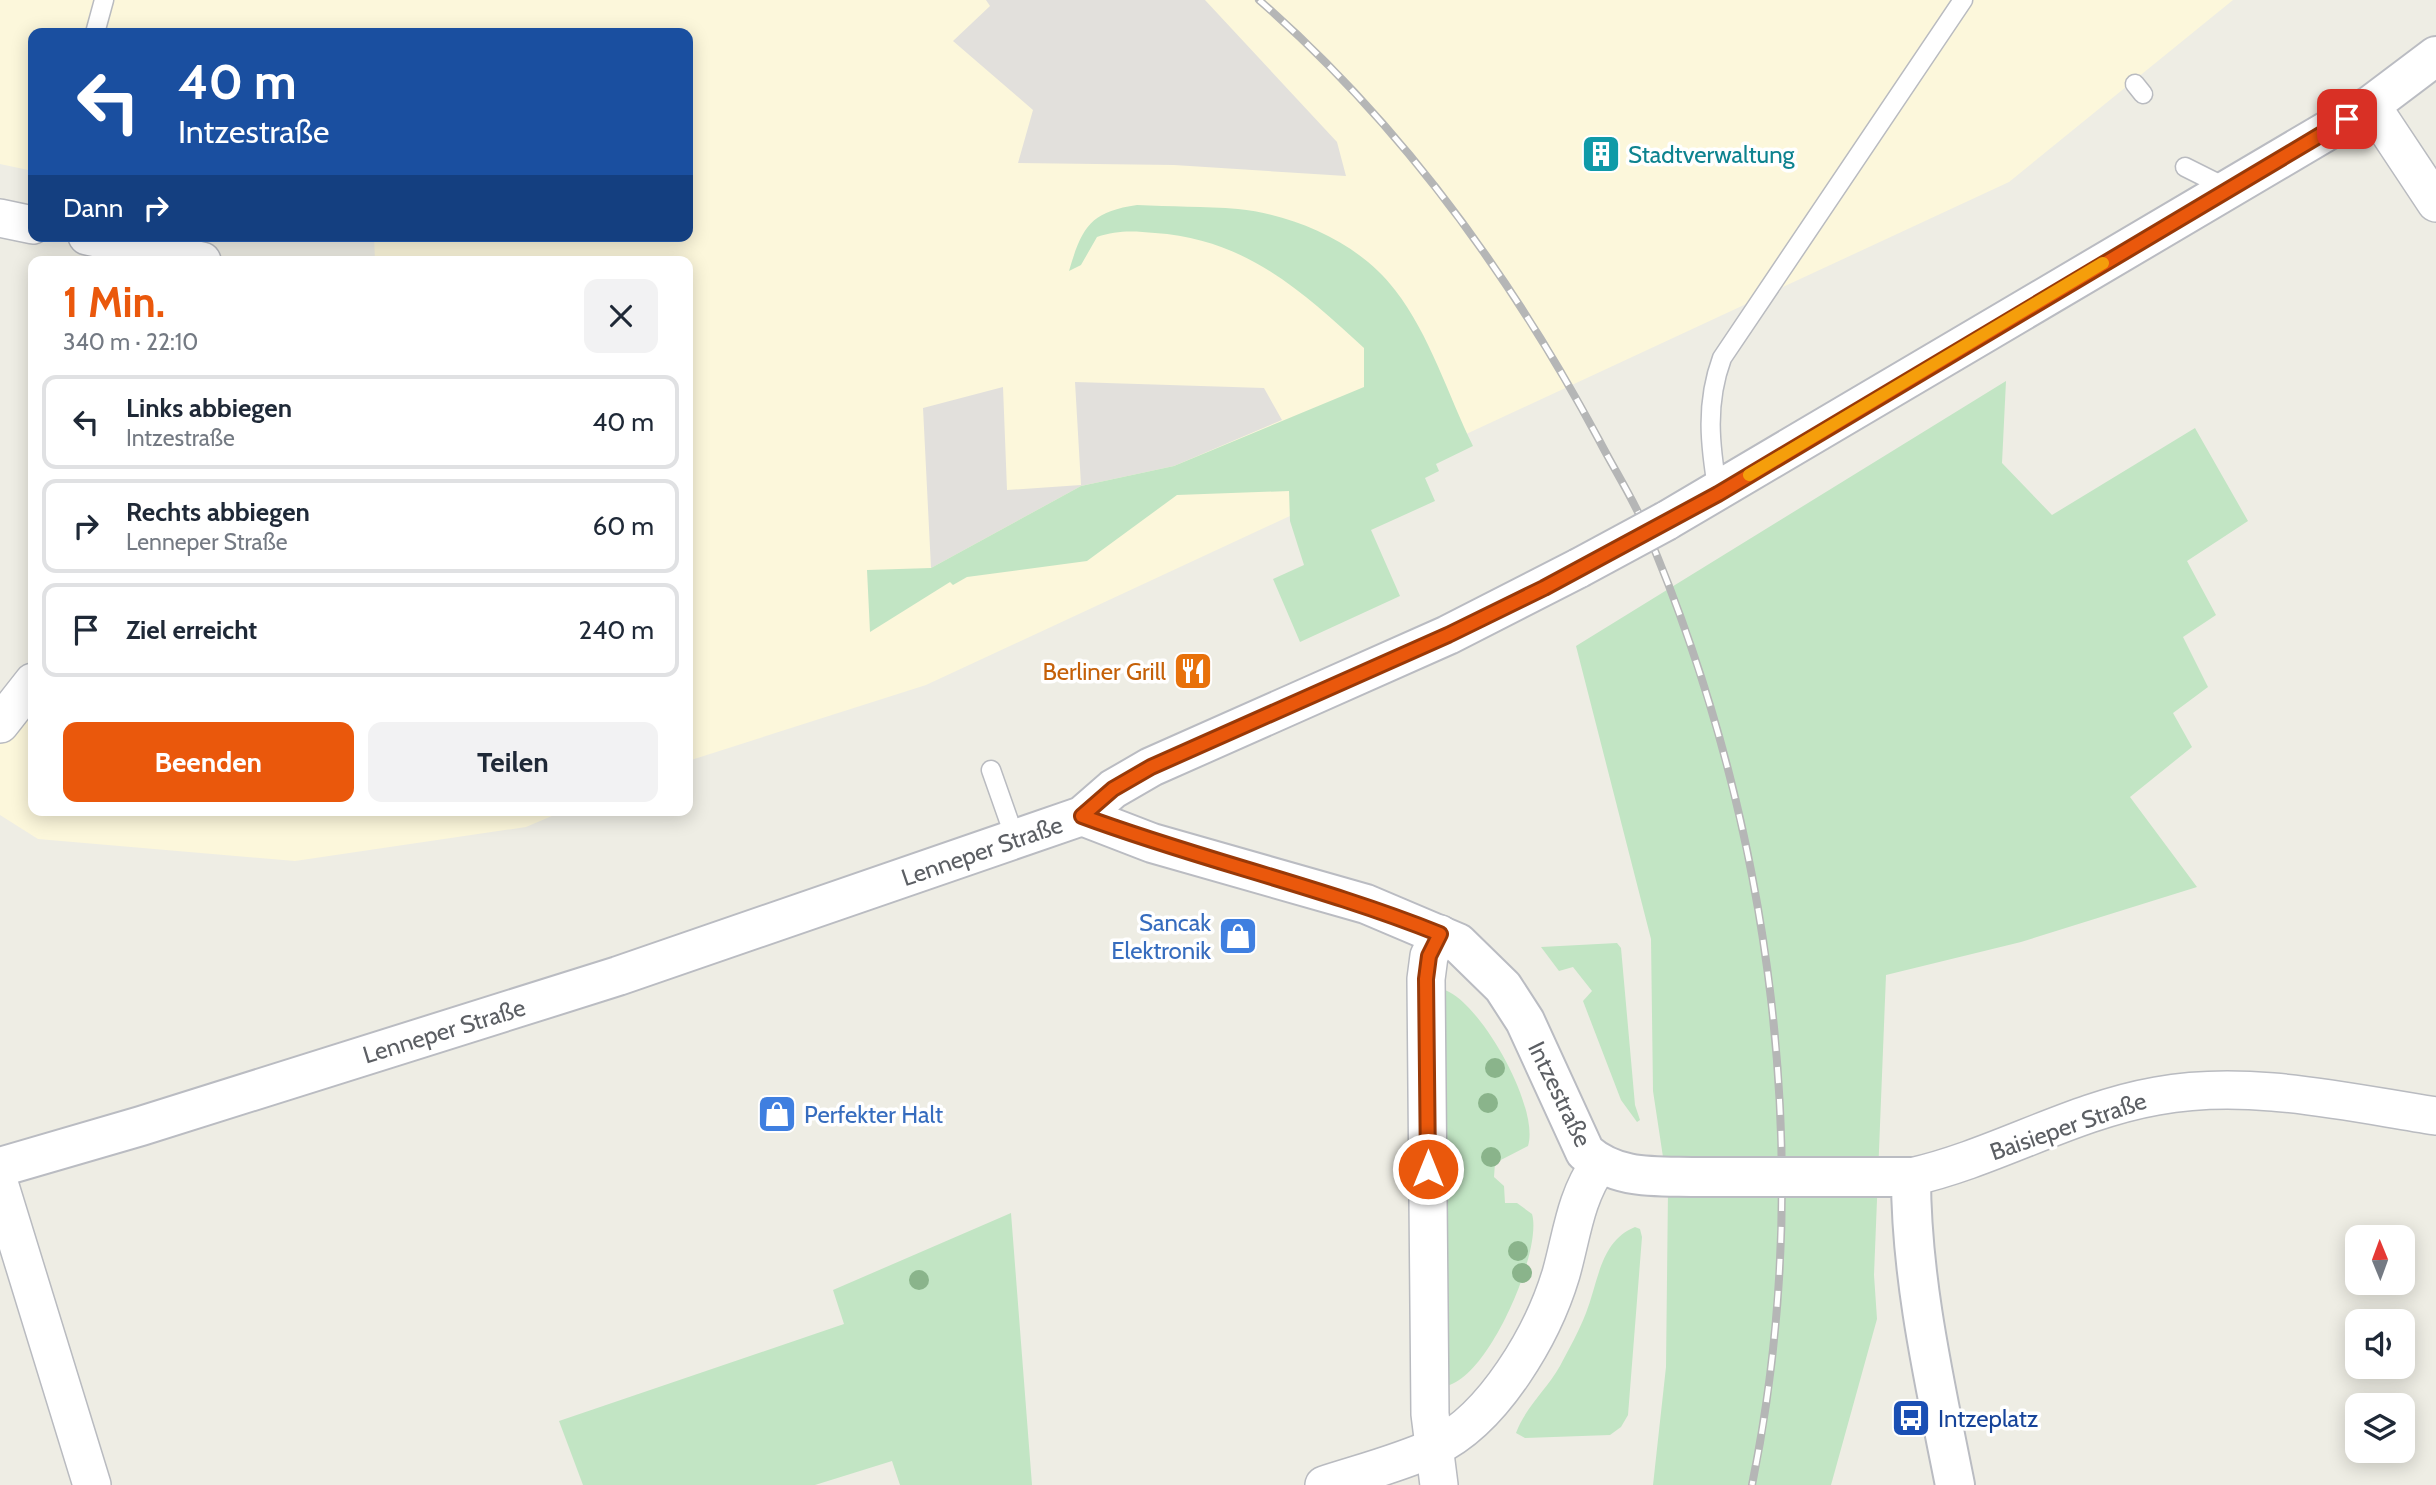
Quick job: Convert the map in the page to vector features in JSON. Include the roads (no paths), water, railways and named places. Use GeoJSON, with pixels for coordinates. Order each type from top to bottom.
{"type":"FeatureCollection","features":[{"type":"Feature","properties":{"kind":"main road","name":"Lenneper Straße"},"geometry":{"type":"LineString","coordinates":[[0,1167],[130,1130],[618,976],[1016,841],[1082,816],[1113,789],[1151,767],[1448,635],[1718,494],[2227,188],[2371,105],[2436,56]]}},
{"type":"Feature","properties":{"kind":"main road","name":"Intzestraße"},"geometry":{"type":"LineString","coordinates":[[1082,816],[1152,843],[1366,904],[1458,943],[1503,987],[1525,1021],[1558,1089],[1576,1137],[1585,1152],[1599,1164],[1628,1175],[1911,1177]]}},
{"type":"Feature","properties":{"kind":"main road"},"geometry":{"type":"LineString","coordinates":[[1911,1177],[1918,1283],[1955,1485]]}},
{"type":"Feature","properties":{"kind":"street"},"geometry":{"type":"LineString","coordinates":[[2371,105],[2436,203]]}},
{"type":"Feature","properties":{"kind":"street"},"geometry":{"type":"LineString","coordinates":[[0,218],[28,224]]}},
{"type":"Feature","properties":{"kind":"street"},"geometry":{"type":"LineString","coordinates":[[115,242],[179,256]]}},
{"type":"Feature","properties":{"kind":"street"},"geometry":{"type":"LineString","coordinates":[[0,724],[28,688]]}},
{"type":"Feature","properties":{"kind":"street"},"geometry":{"type":"LineString","coordinates":[[1439,1485],[1430,1414],[1426,979],[1429,956],[1440,934]]}},
{"type":"Feature","properties":{"kind":"street","name":"Baisieper Straße"},"geometry":{"type":"LineString","coordinates":[[1911,1177],[1954,1167],[2059,1125],[2114,1107],[2187,1092],[2277,1093],[2436,1116]]}},
{"type":"Feature","properties":{"kind":"street"},"geometry":{"type":"LineString","coordinates":[[1324,1485],[1434,1447],[1471,1422],[1507,1380],[1524,1353],[1560,1275],[1580,1199],[1599,1164]]}},
{"type":"Feature","properties":{"kind":"street"},"geometry":{"type":"LineString","coordinates":[[0,1186],[92,1485]]}},
{"type":"Feature","properties":{"kind":"lane"},"geometry":{"type":"LineString","coordinates":[[96,28],[104,0]]}},
{"type":"Feature","properties":{"kind":"lane"},"geometry":{"type":"LineString","coordinates":[[1718,494],[1709,413],[1713,381],[1722,358],[1963,0]]}},
{"type":"Feature","properties":{"kind":"lane"},"geometry":{"type":"LineString","coordinates":[[2185,167],[2227,188]]}},
{"type":"Feature","properties":{"kind":"lane"},"geometry":{"type":"LineString","coordinates":[[990,771],[1016,841]]}},
{"type":"Feature","properties":{"kind":"railway"},"geometry":{"type":"LineString","coordinates":[[1259,0],[1359,97],[1405,150],[1490,261],[1565,379],[1634,505],[1689,641],[1725,758],[1752,877],[1771,998],[1780,1120],[1781,1242],[1771,1364],[1752,1485]]}},
{"type":"Feature","properties":{"kind":"place","name":"Stadtverwaltung"},"geometry":{"type":"Point","coordinates":[1601,154]}},
{"type":"Feature","properties":{"kind":"place","name":"Berliner Grill"},"geometry":{"type":"Point","coordinates":[1193,671]}},
{"type":"Feature","properties":{"kind":"place","name":"Sancak Elektronik"},"geometry":{"type":"Point","coordinates":[1238,936]}},
{"type":"Feature","properties":{"kind":"place","name":"Perfekter Halt"},"geometry":{"type":"Point","coordinates":[777,1114]}},
{"type":"Feature","properties":{"kind":"place","name":"Intzeplatz"},"geometry":{"type":"Point","coordinates":[1911,1418]}}]}
